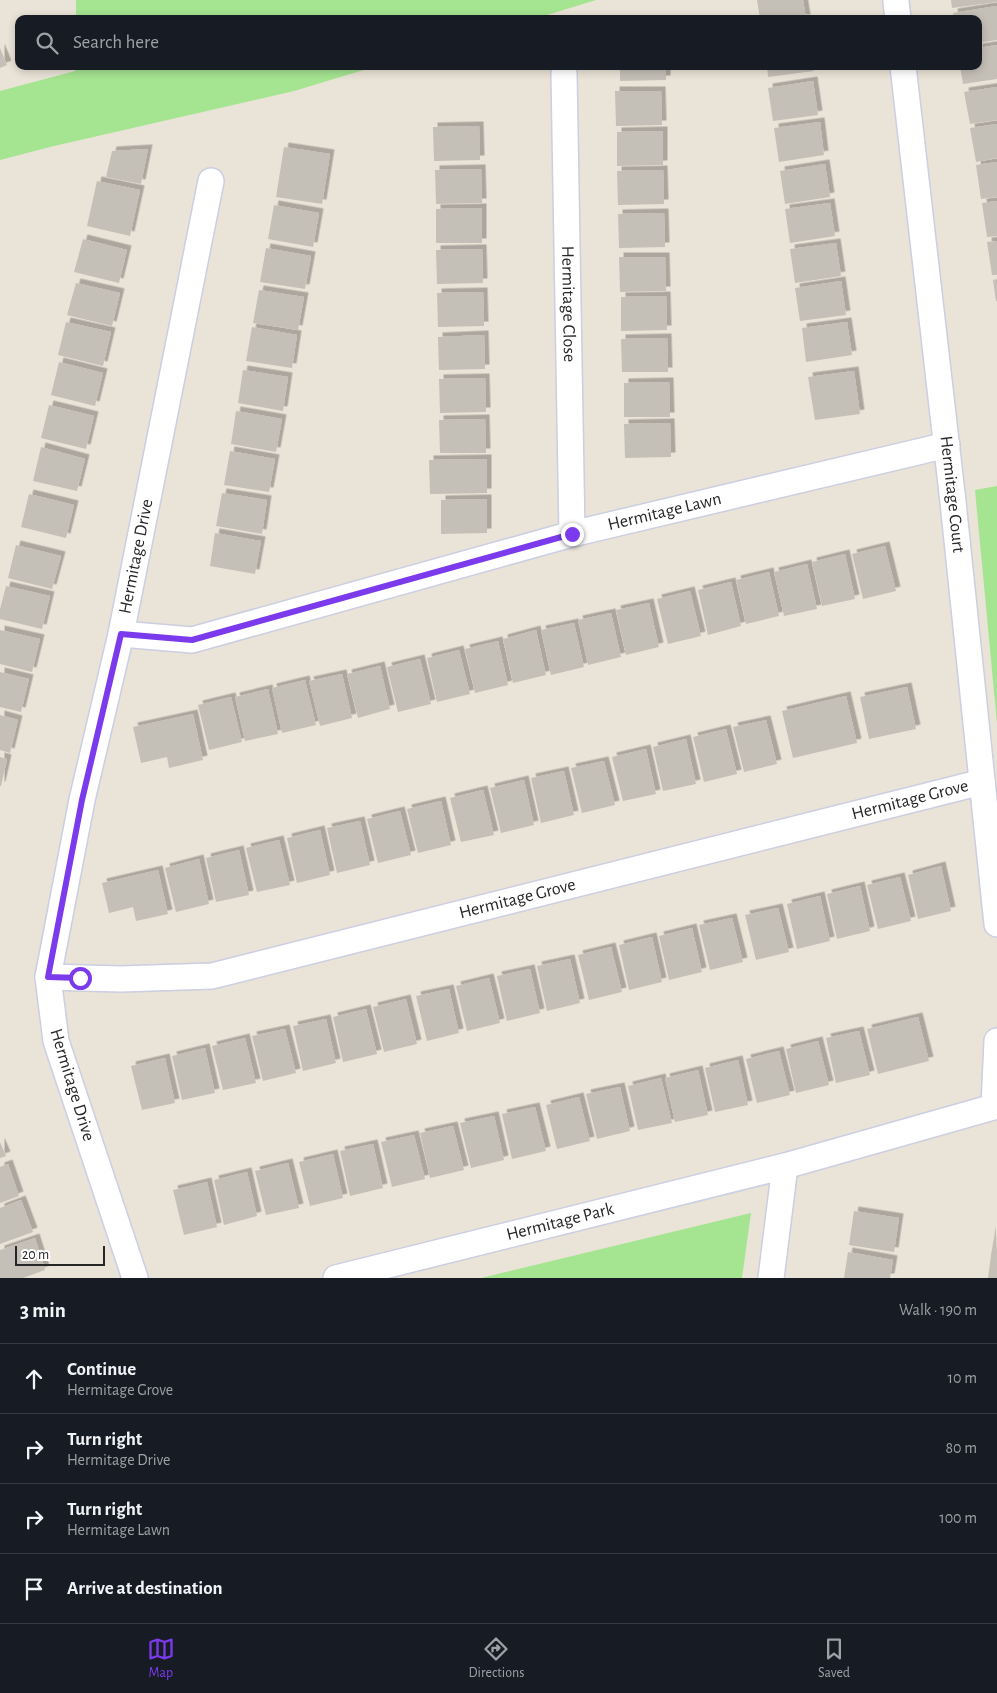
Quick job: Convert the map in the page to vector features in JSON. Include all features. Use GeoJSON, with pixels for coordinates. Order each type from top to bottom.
{"type":"FeatureCollection","features":[{"type":"Feature","properties":{"kind":"street","name":"Hermitage Court"},"geometry":{"type":"LineString","coordinates":[[903,70],[947,445],[997,924]]}},
{"type":"Feature","properties":{"kind":"street","name":"Hermitage Close"},"geometry":{"type":"LineString","coordinates":[[564,73],[572,534]]}},
{"type":"Feature","properties":{"kind":"street","name":"Hermitage Drive"},"geometry":{"type":"LineString","coordinates":[[135,1278],[56,1042],[48,977],[82,800],[121,634],[211,181]]}},
{"type":"Feature","properties":{"kind":"street","name":"Hermitage Lawn"},"geometry":{"type":"LineString","coordinates":[[121,634],[192,640],[572,534],[947,445]]}},
{"type":"Feature","properties":{"kind":"street","name":"Hermitage Grove"},"geometry":{"type":"LineString","coordinates":[[48,977],[121,980],[212,976],[982,782]]}},
{"type":"Feature","properties":{"kind":"street"},"geometry":{"type":"LineString","coordinates":[[995,1106],[997,1041]]}},
{"type":"Feature","properties":{"kind":"street","name":"Hermitage Park"},"geometry":{"type":"LineString","coordinates":[[336,1278],[785,1166],[995,1106]]}},
{"type":"Feature","properties":{"kind":"street"},"geometry":{"type":"LineString","coordinates":[[771,1278],[785,1166]]}},
{"type":"Feature","properties":{"kind":"green space"},"geometry":{"type":"Polygon","coordinates":[[[76,0],[596,0],[547,15],[76,15],[76,0]]]}},
{"type":"Feature","properties":{"kind":"green space"},"geometry":{"type":"Polygon","coordinates":[[[364,70],[294,91],[0,160],[0,91],[75,71],[364,70]]]}},
{"type":"Feature","properties":{"kind":"green space"},"geometry":{"type":"Polygon","coordinates":[[[997,486],[997,723],[975,490],[997,486]]]}},
{"type":"Feature","properties":{"kind":"green space"},"geometry":{"type":"Polygon","coordinates":[[[751,1213],[742,1278],[481,1278],[751,1213]]]}},
{"type":"Feature","properties":{"kind":"building"},"geometry":{"type":"Polygon","coordinates":[[[757,0],[803,0],[805,15],[759,15],[757,0]]]}},
{"type":"Feature","properties":{"kind":"building"},"geometry":{"type":"Polygon","coordinates":[[[951,0],[997,0],[997,2],[952,8],[951,0]]]}},
{"type":"Feature","properties":{"kind":"building"},"geometry":{"type":"Polygon","coordinates":[[[997,6],[997,40],[982,42],[982,15],[953,15],[953,13],[997,6]]]}},
{"type":"Feature","properties":{"kind":"building"},"geometry":{"type":"Polygon","coordinates":[[[997,45],[997,79],[963,84],[961,70],[982,70],[982,47],[997,45]]]}},
{"type":"Feature","properties":{"kind":"building"},"geometry":{"type":"Polygon","coordinates":[[[0,48],[7,65],[0,68],[0,48]]]}},
{"type":"Feature","properties":{"kind":"building"},"geometry":{"type":"Polygon","coordinates":[[[620,70],[666,70],[666,80],[620,81],[620,70]]]}},
{"type":"Feature","properties":{"kind":"building"},"geometry":{"type":"Polygon","coordinates":[[[767,70],[814,71],[768,77],[767,70]]]}},
{"type":"Feature","properties":{"kind":"building"},"geometry":{"type":"Polygon","coordinates":[[[813,81],[818,115],[773,121],[768,88],[813,81]]]}},
{"type":"Feature","properties":{"kind":"building"},"geometry":{"type":"Polygon","coordinates":[[[997,87],[997,120],[970,124],[964,92],[997,87]]]}},
{"type":"Feature","properties":{"kind":"building"},"geometry":{"type":"Polygon","coordinates":[[[615,91],[661,91],[662,125],[616,126],[615,91]]]}},
{"type":"Feature","properties":{"kind":"building"},"geometry":{"type":"Polygon","coordinates":[[[820,122],[824,155],[779,162],[774,128],[820,122]]]}},
{"type":"Feature","properties":{"kind":"building"},"geometry":{"type":"Polygon","coordinates":[[[997,124],[997,158],[976,162],[970,128],[997,124]]]}},
{"type":"Feature","properties":{"kind":"building"},"geometry":{"type":"Polygon","coordinates":[[[479,126],[480,160],[434,161],[433,127],[479,126]]]}},
{"type":"Feature","properties":{"kind":"building"},"geometry":{"type":"Polygon","coordinates":[[[663,131],[663,165],[617,166],[617,132],[663,131]]]}},
{"type":"Feature","properties":{"kind":"building"},"geometry":{"type":"Polygon","coordinates":[[[284,147],[330,154],[322,204],[276,197],[284,147]]]}},
{"type":"Feature","properties":{"kind":"building"},"geometry":{"type":"Polygon","coordinates":[[[148,149],[141,184],[106,177],[112,151],[148,149]]]}},
{"type":"Feature","properties":{"kind":"building"},"geometry":{"type":"Polygon","coordinates":[[[997,162],[997,197],[981,199],[976,165],[997,162]]]}},
{"type":"Feature","properties":{"kind":"building"},"geometry":{"type":"Polygon","coordinates":[[[825,164],[830,197],[785,204],[780,171],[825,164]]]}},
{"type":"Feature","properties":{"kind":"building"},"geometry":{"type":"Polygon","coordinates":[[[481,169],[482,203],[436,204],[435,170],[481,169]]]}},
{"type":"Feature","properties":{"kind":"building"},"geometry":{"type":"Polygon","coordinates":[[[663,170],[664,204],[618,205],[617,171],[663,170]]]}},
{"type":"Feature","properties":{"kind":"building"},"geometry":{"type":"Polygon","coordinates":[[[97,181],[140,190],[130,236],[87,226],[97,181]]]}},
{"type":"Feature","properties":{"kind":"building"},"geometry":{"type":"Polygon","coordinates":[[[997,201],[997,236],[987,237],[982,203],[997,201]]]}},
{"type":"Feature","properties":{"kind":"building"},"geometry":{"type":"Polygon","coordinates":[[[830,203],[835,236],[790,243],[785,209],[830,203]]]}},
{"type":"Feature","properties":{"kind":"building"},"geometry":{"type":"Polygon","coordinates":[[[274,205],[319,213],[313,247],[268,239],[274,205]]]}},
{"type":"Feature","properties":{"kind":"building"},"geometry":{"type":"Polygon","coordinates":[[[482,208],[482,243],[436,243],[436,209],[482,208]]]}},
{"type":"Feature","properties":{"kind":"building"},"geometry":{"type":"Polygon","coordinates":[[[664,213],[665,247],[619,248],[618,214],[664,213]]]}},
{"type":"Feature","properties":{"kind":"building"},"geometry":{"type":"Polygon","coordinates":[[[83,239],[127,250],[119,283],[74,272],[83,239]]]}},
{"type":"Feature","properties":{"kind":"building"},"geometry":{"type":"Polygon","coordinates":[[[997,241],[997,275],[992,275],[987,242],[997,241]]]}},
{"type":"Feature","properties":{"kind":"building"},"geometry":{"type":"Polygon","coordinates":[[[836,243],[841,276],[795,283],[790,249],[836,243]]]}},
{"type":"Feature","properties":{"kind":"building"},"geometry":{"type":"Polygon","coordinates":[[[266,248],[311,256],[305,289],[260,282],[266,248]]]}},
{"type":"Feature","properties":{"kind":"building"},"geometry":{"type":"Polygon","coordinates":[[[482,249],[483,283],[437,284],[436,250],[482,249]]]}},
{"type":"Feature","properties":{"kind":"building"},"geometry":{"type":"Polygon","coordinates":[[[619,257],[665,257],[666,291],[620,292],[619,257]]]}},
{"type":"Feature","properties":{"kind":"building"},"geometry":{"type":"Polygon","coordinates":[[[997,279],[997,301],[996,301],[993,280],[997,279]]]}},
{"type":"Feature","properties":{"kind":"building"},"geometry":{"type":"Polygon","coordinates":[[[841,281],[846,315],[800,321],[795,288],[841,281]]]}},
{"type":"Feature","properties":{"kind":"building"},"geometry":{"type":"Polygon","coordinates":[[[76,283],[120,293],[112,326],[67,315],[76,283]]]}},
{"type":"Feature","properties":{"kind":"building"},"geometry":{"type":"Polygon","coordinates":[[[259,290],[304,297],[298,330],[253,323],[259,290]]]}},
{"type":"Feature","properties":{"kind":"building"},"geometry":{"type":"Polygon","coordinates":[[[483,292],[484,326],[438,327],[437,293],[483,292]]]}},
{"type":"Feature","properties":{"kind":"building"},"geometry":{"type":"Polygon","coordinates":[[[666,296],[667,330],[621,331],[621,297],[666,296]]]}},
{"type":"Feature","properties":{"kind":"building"},"geometry":{"type":"Polygon","coordinates":[[[66,322],[111,332],[103,366],[58,355],[66,322]]]}},
{"type":"Feature","properties":{"kind":"building"},"geometry":{"type":"Polygon","coordinates":[[[847,322],[852,355],[806,362],[802,328],[847,322]]]}},
{"type":"Feature","properties":{"kind":"building"},"geometry":{"type":"Polygon","coordinates":[[[252,327],[297,335],[292,368],[246,361],[252,327]]]}},
{"type":"Feature","properties":{"kind":"building"},"geometry":{"type":"Polygon","coordinates":[[[484,335],[485,369],[439,370],[438,337],[484,335]]]}},
{"type":"Feature","properties":{"kind":"building"},"geometry":{"type":"Polygon","coordinates":[[[667,338],[668,372],[622,372],[621,339],[667,338]]]}},
{"type":"Feature","properties":{"kind":"building"},"geometry":{"type":"Polygon","coordinates":[[[59,362],[103,373],[95,406],[51,395],[59,362]]]}},
{"type":"Feature","properties":{"kind":"building"},"geometry":{"type":"Polygon","coordinates":[[[243,370],[288,377],[283,411],[238,403],[243,370]]]}},
{"type":"Feature","properties":{"kind":"building"},"geometry":{"type":"Polygon","coordinates":[[[854,371],[860,414],[815,420],[808,377],[854,371]]]}},
{"type":"Feature","properties":{"kind":"building"},"geometry":{"type":"Polygon","coordinates":[[[485,378],[486,412],[440,413],[439,379],[485,378]]]}},
{"type":"Feature","properties":{"kind":"building"},"geometry":{"type":"Polygon","coordinates":[[[669,382],[670,417],[624,417],[624,383],[669,382]]]}},
{"type":"Feature","properties":{"kind":"building"},"geometry":{"type":"Polygon","coordinates":[[[49,405],[94,416],[86,449],[41,438],[49,405]]]}},
{"type":"Feature","properties":{"kind":"building"},"geometry":{"type":"Polygon","coordinates":[[[236,411],[282,419],[276,452],[231,444],[236,411]]]}},
{"type":"Feature","properties":{"kind":"building"},"geometry":{"type":"Polygon","coordinates":[[[485,419],[486,453],[440,453],[439,420],[485,419]]]}},
{"type":"Feature","properties":{"kind":"building"},"geometry":{"type":"Polygon","coordinates":[[[670,423],[671,457],[625,458],[624,424],[670,423]]]}},
{"type":"Feature","properties":{"kind":"building"},"geometry":{"type":"Polygon","coordinates":[[[41,447],[85,459],[77,491],[33,481],[41,447]]]}},
{"type":"Feature","properties":{"kind":"building"},"geometry":{"type":"Polygon","coordinates":[[[230,451],[275,459],[269,492],[224,485],[230,451]]]}},
{"type":"Feature","properties":{"kind":"building"},"geometry":{"type":"Polygon","coordinates":[[[487,459],[487,493],[430,494],[429,460],[487,459]]]}},
{"type":"Feature","properties":{"kind":"building"},"geometry":{"type":"Polygon","coordinates":[[[222,493],[267,500],[262,534],[216,526],[222,493]]]}},
{"type":"Feature","properties":{"kind":"building"},"geometry":{"type":"Polygon","coordinates":[[[29,494],[74,505],[66,538],[21,527],[29,494]]]}},
{"type":"Feature","properties":{"kind":"building"},"geometry":{"type":"Polygon","coordinates":[[[487,499],[487,533],[441,534],[441,500],[487,499]]]}},
{"type":"Feature","properties":{"kind":"building"},"geometry":{"type":"Polygon","coordinates":[[[215,533],[261,541],[255,574],[210,566],[215,533]]]}},
{"type":"Feature","properties":{"kind":"building"},"geometry":{"type":"Polygon","coordinates":[[[16,545],[61,556],[52,589],[8,578],[16,545]]]}},
{"type":"Feature","properties":{"kind":"building"},"geometry":{"type":"Polygon","coordinates":[[[885,546],[896,591],[863,599],[852,554],[885,546]]]}},
{"type":"Feature","properties":{"kind":"building"},"geometry":{"type":"Polygon","coordinates":[[[845,554],[855,599],[822,606],[812,562],[845,554]]]}},
{"type":"Feature","properties":{"kind":"building"},"geometry":{"type":"Polygon","coordinates":[[[807,564],[817,609],[784,616],[774,572],[807,564]]]}},
{"type":"Feature","properties":{"kind":"building"},"geometry":{"type":"Polygon","coordinates":[[[769,572],[779,616],[746,624],[736,580],[769,572]]]}},
{"type":"Feature","properties":{"kind":"building"},"geometry":{"type":"Polygon","coordinates":[[[731,582],[741,626],[708,635],[698,590],[731,582]]]}},
{"type":"Feature","properties":{"kind":"building"},"geometry":{"type":"Polygon","coordinates":[[[6,586],[50,596],[42,629],[0,619],[0,609],[6,586]]]}},
{"type":"Feature","properties":{"kind":"building"},"geometry":{"type":"Polygon","coordinates":[[[690,591],[701,636],[668,644],[657,599],[690,591]]]}},
{"type":"Feature","properties":{"kind":"building"},"geometry":{"type":"Polygon","coordinates":[[[649,603],[659,647],[626,655],[616,610],[649,603]]]}},
{"type":"Feature","properties":{"kind":"building"},"geometry":{"type":"Polygon","coordinates":[[[611,613],[621,657],[588,665],[578,620],[611,613]]]}},
{"type":"Feature","properties":{"kind":"building"},"geometry":{"type":"Polygon","coordinates":[[[574,623],[584,667],[551,675],[541,630],[574,623]]]}},
{"type":"Feature","properties":{"kind":"building"},"geometry":{"type":"Polygon","coordinates":[[[0,630],[40,639],[32,672],[0,664],[0,630]]]}},
{"type":"Feature","properties":{"kind":"building"},"geometry":{"type":"Polygon","coordinates":[[[536,630],[546,675],[513,683],[503,639],[536,630]]]}},
{"type":"Feature","properties":{"kind":"building"},"geometry":{"type":"Polygon","coordinates":[[[498,641],[508,685],[475,693],[465,649],[498,641]]]}},
{"type":"Feature","properties":{"kind":"building"},"geometry":{"type":"Polygon","coordinates":[[[459,650],[470,694],[437,702],[427,658],[459,650]]]}},
{"type":"Feature","properties":{"kind":"building"},"geometry":{"type":"Polygon","coordinates":[[[420,659],[431,704],[398,712],[387,667],[420,659]]]}},
{"type":"Feature","properties":{"kind":"building"},"geometry":{"type":"Polygon","coordinates":[[[380,666],[390,709],[358,718],[347,674],[380,666]]]}},
{"type":"Feature","properties":{"kind":"building"},"geometry":{"type":"Polygon","coordinates":[[[0,672],[29,679],[21,712],[0,707],[0,672]]]}},
{"type":"Feature","properties":{"kind":"building"},"geometry":{"type":"Polygon","coordinates":[[[342,674],[352,718],[320,726],[309,681],[342,674]]]}},
{"type":"Feature","properties":{"kind":"building"},"geometry":{"type":"Polygon","coordinates":[[[305,680],[316,725],[282,733],[272,688],[305,680]]]}},
{"type":"Feature","properties":{"kind":"building"},"geometry":{"type":"Polygon","coordinates":[[[907,687],[916,729],[869,739],[860,697],[907,687]]]}},
{"type":"Feature","properties":{"kind":"building"},"geometry":{"type":"Polygon","coordinates":[[[268,689],[278,734],[245,741],[235,697],[268,689]]]}},
{"type":"Feature","properties":{"kind":"building"},"geometry":{"type":"Polygon","coordinates":[[[846,696],[857,743],[793,758],[782,711],[846,696]]]}},
{"type":"Feature","properties":{"kind":"building"},"geometry":{"type":"Polygon","coordinates":[[[231,697],[242,742],[209,750],[198,705],[231,697]]]}},
{"type":"Feature","properties":{"kind":"building"},"geometry":{"type":"Polygon","coordinates":[[[193,714],[203,760],[169,768],[167,757],[141,763],[133,727],[193,714]]]}},
{"type":"Feature","properties":{"kind":"building"},"geometry":{"type":"Polygon","coordinates":[[[0,715],[18,720],[10,753],[0,750],[0,715]]]}},
{"type":"Feature","properties":{"kind":"building"},"geometry":{"type":"Polygon","coordinates":[[[766,720],[777,764],[744,772],[733,727],[766,720]]]}},
{"type":"Feature","properties":{"kind":"building"},"geometry":{"type":"Polygon","coordinates":[[[726,729],[737,774],[704,782],[693,737],[726,729]]]}},
{"type":"Feature","properties":{"kind":"building"},"geometry":{"type":"Polygon","coordinates":[[[686,739],[696,784],[663,791],[653,747],[686,739]]]}},
{"type":"Feature","properties":{"kind":"building"},"geometry":{"type":"Polygon","coordinates":[[[646,749],[656,794],[623,801],[612,757],[646,749]]]}},
{"type":"Feature","properties":{"kind":"building"},"geometry":{"type":"Polygon","coordinates":[[[0,757],[7,759],[1,786],[0,786],[0,757]]]}},
{"type":"Feature","properties":{"kind":"building"},"geometry":{"type":"Polygon","coordinates":[[[604,761],[615,805],[582,813],[571,768],[604,761]]]}},
{"type":"Feature","properties":{"kind":"building"},"geometry":{"type":"Polygon","coordinates":[[[564,771],[574,815],[541,823],[531,778],[564,771]]]}},
{"type":"Feature","properties":{"kind":"building"},"geometry":{"type":"Polygon","coordinates":[[[524,780],[534,825],[501,833],[490,788],[524,780]]]}},
{"type":"Feature","properties":{"kind":"building"},"geometry":{"type":"Polygon","coordinates":[[[483,790],[494,835],[461,842],[450,798],[483,790]]]}},
{"type":"Feature","properties":{"kind":"building"},"geometry":{"type":"Polygon","coordinates":[[[441,801],[451,845],[418,853],[407,809],[441,801]]]}},
{"type":"Feature","properties":{"kind":"building"},"geometry":{"type":"Polygon","coordinates":[[[400,811],[411,855],[378,863],[367,819],[400,811]]]}},
{"type":"Feature","properties":{"kind":"building"},"geometry":{"type":"Polygon","coordinates":[[[360,821],[370,865],[337,873],[327,828],[360,821]]]}},
{"type":"Feature","properties":{"kind":"building"},"geometry":{"type":"Polygon","coordinates":[[[320,830],[330,875],[297,883],[287,838],[320,830]]]}},
{"type":"Feature","properties":{"kind":"building"},"geometry":{"type":"Polygon","coordinates":[[[279,840],[290,885],[257,892],[246,848],[279,840]]]}},
{"type":"Feature","properties":{"kind":"building"},"geometry":{"type":"Polygon","coordinates":[[[239,850],[249,895],[216,902],[206,858],[239,850]]]}},
{"type":"Feature","properties":{"kind":"building"},"geometry":{"type":"Polygon","coordinates":[[[199,859],[209,904],[176,912],[165,868],[199,859]]]}},
{"type":"Feature","properties":{"kind":"building"},"geometry":{"type":"Polygon","coordinates":[[[941,866],[951,911],[918,919],[908,875],[941,866]]]}},
{"type":"Feature","properties":{"kind":"building"},"geometry":{"type":"Polygon","coordinates":[[[158,870],[168,914],[136,921],[133,907],[109,913],[102,883],[158,870]]]}},
{"type":"Feature","properties":{"kind":"building"},"geometry":{"type":"Polygon","coordinates":[[[900,877],[911,921],[878,929],[867,885],[900,877]]]}},
{"type":"Feature","properties":{"kind":"building"},"geometry":{"type":"Polygon","coordinates":[[[860,886],[870,931],[837,939],[827,894],[860,886]]]}},
{"type":"Feature","properties":{"kind":"building"},"geometry":{"type":"Polygon","coordinates":[[[820,896],[830,941],[797,949],[787,904],[820,896]]]}},
{"type":"Feature","properties":{"kind":"building"},"geometry":{"type":"Polygon","coordinates":[[[778,908],[789,952],[756,960],[745,915],[778,908]]]}},
{"type":"Feature","properties":{"kind":"building"},"geometry":{"type":"Polygon","coordinates":[[[732,918],[743,962],[710,970],[699,925],[732,918]]]}},
{"type":"Feature","properties":{"kind":"building"},"geometry":{"type":"Polygon","coordinates":[[[692,928],[702,972],[669,980],[659,936],[692,928]]]}},
{"type":"Feature","properties":{"kind":"building"},"geometry":{"type":"Polygon","coordinates":[[[652,937],[662,982],[629,990],[619,945],[652,937]]]}},
{"type":"Feature","properties":{"kind":"building"},"geometry":{"type":"Polygon","coordinates":[[[611,947],[622,992],[589,1000],[578,955],[611,947]]]}},
{"type":"Feature","properties":{"kind":"building"},"geometry":{"type":"Polygon","coordinates":[[[570,959],[580,1003],[547,1011],[537,966],[570,959]]]}},
{"type":"Feature","properties":{"kind":"building"},"geometry":{"type":"Polygon","coordinates":[[[530,969],[540,1013],[507,1021],[497,976],[530,969]]]}},
{"type":"Feature","properties":{"kind":"building"},"geometry":{"type":"Polygon","coordinates":[[[489,978],[500,1023],[467,1031],[456,986],[489,978]]]}},
{"type":"Feature","properties":{"kind":"building"},"geometry":{"type":"Polygon","coordinates":[[[449,989],[459,1033],[427,1041],[416,996],[449,989]]]}},
{"type":"Feature","properties":{"kind":"building"},"geometry":{"type":"Polygon","coordinates":[[[406,999],[417,1044],[384,1052],[373,1007],[406,999]]]}},
{"type":"Feature","properties":{"kind":"building"},"geometry":{"type":"Polygon","coordinates":[[[366,1009],[377,1054],[343,1062],[333,1017],[366,1009]]]}},
{"type":"Feature","properties":{"kind":"building"},"geometry":{"type":"Polygon","coordinates":[[[918,1017],[929,1061],[878,1074],[867,1029],[918,1017]]]}},
{"type":"Feature","properties":{"kind":"building"},"geometry":{"type":"Polygon","coordinates":[[[326,1019],[336,1063],[303,1071],[293,1026],[326,1019]]]}},
{"type":"Feature","properties":{"kind":"building"},"geometry":{"type":"Polygon","coordinates":[[[285,1029],[296,1073],[263,1081],[252,1036],[285,1029]]]}},
{"type":"Feature","properties":{"kind":"building"},"geometry":{"type":"Polygon","coordinates":[[[859,1031],[870,1075],[836,1083],[826,1038],[859,1031]]]}},
{"type":"Feature","properties":{"kind":"building"},"geometry":{"type":"Polygon","coordinates":[[[245,1038],[256,1083],[223,1090],[212,1046],[245,1038]]]}},
{"type":"Feature","properties":{"kind":"building"},"geometry":{"type":"Polygon","coordinates":[[[818,1041],[829,1085],[796,1093],[786,1049],[818,1041]]]}},
{"type":"Feature","properties":{"kind":"building"},"geometry":{"type":"Polygon","coordinates":[[[205,1048],[215,1093],[182,1100],[172,1056],[205,1048]]]}},
{"type":"Feature","properties":{"kind":"building"},"geometry":{"type":"Polygon","coordinates":[[[779,1051],[790,1095],[757,1103],[746,1059],[779,1051]]]}},
{"type":"Feature","properties":{"kind":"building"},"geometry":{"type":"Polygon","coordinates":[[[165,1058],[175,1103],[142,1110],[131,1066],[165,1058]]]}},
{"type":"Feature","properties":{"kind":"building"},"geometry":{"type":"Polygon","coordinates":[[[738,1060],[748,1105],[715,1112],[705,1068],[738,1060]]]}},
{"type":"Feature","properties":{"kind":"building"},"geometry":{"type":"Polygon","coordinates":[[[698,1070],[708,1115],[675,1122],[665,1078],[698,1070]]]}},
{"type":"Feature","properties":{"kind":"building"},"geometry":{"type":"Polygon","coordinates":[[[661,1078],[672,1123],[638,1130],[628,1086],[661,1078]]]}},
{"type":"Feature","properties":{"kind":"building"},"geometry":{"type":"Polygon","coordinates":[[[620,1087],[630,1131],[597,1139],[586,1094],[620,1087]]]}},
{"type":"Feature","properties":{"kind":"building"},"geometry":{"type":"Polygon","coordinates":[[[579,1097],[590,1141],[557,1149],[546,1105],[579,1097]]]}},
{"type":"Feature","properties":{"kind":"building"},"geometry":{"type":"Polygon","coordinates":[[[535,1107],[546,1151],[512,1159],[502,1114],[535,1107]]]}},
{"type":"Feature","properties":{"kind":"building"},"geometry":{"type":"Polygon","coordinates":[[[494,1116],[504,1160],[471,1168],[460,1123],[494,1116]]]}},
{"type":"Feature","properties":{"kind":"building"},"geometry":{"type":"Polygon","coordinates":[[[453,1126],[464,1170],[430,1178],[420,1133],[453,1126]]]}},
{"type":"Feature","properties":{"kind":"building"},"geometry":{"type":"Polygon","coordinates":[[[414,1135],[425,1179],[392,1187],[381,1142],[414,1135]]]}},
{"type":"Feature","properties":{"kind":"building"},"geometry":{"type":"Polygon","coordinates":[[[0,1142],[6,1156],[0,1158],[0,1142]]]}},
{"type":"Feature","properties":{"kind":"building"},"geometry":{"type":"Polygon","coordinates":[[[373,1144],[383,1188],[350,1196],[340,1151],[373,1144]]]}},
{"type":"Feature","properties":{"kind":"building"},"geometry":{"type":"Polygon","coordinates":[[[333,1154],[343,1198],[310,1206],[299,1162],[333,1154]]]}},
{"type":"Feature","properties":{"kind":"building"},"geometry":{"type":"Polygon","coordinates":[[[288,1163],[299,1208],[266,1215],[255,1171],[288,1163]]]}},
{"type":"Feature","properties":{"kind":"building"},"geometry":{"type":"Polygon","coordinates":[[[8,1164],[19,1196],[0,1203],[0,1167],[8,1164]]]}},
{"type":"Feature","properties":{"kind":"building"},"geometry":{"type":"Polygon","coordinates":[[[247,1172],[257,1216],[224,1225],[214,1180],[247,1172]]]}},
{"type":"Feature","properties":{"kind":"building"},"geometry":{"type":"Polygon","coordinates":[[[207,1182],[217,1227],[184,1235],[173,1190],[207,1182]]]}},
{"type":"Feature","properties":{"kind":"building"},"geometry":{"type":"Polygon","coordinates":[[[21,1200],[33,1232],[0,1244],[0,1208],[21,1200]]]}},
{"type":"Feature","properties":{"kind":"building"},"geometry":{"type":"Polygon","coordinates":[[[854,1211],[899,1218],[894,1252],[849,1245],[854,1211]]]}},
{"type":"Feature","properties":{"kind":"building"},"geometry":{"type":"Polygon","coordinates":[[[996,1226],[997,1278],[988,1278],[991,1255],[996,1226]]]}},
{"type":"Feature","properties":{"kind":"building"},"geometry":{"type":"Polygon","coordinates":[[[35,1238],[45,1270],[23,1278],[0,1278],[0,1250],[35,1238]]]}},
{"type":"Feature","properties":{"kind":"building"},"geometry":{"type":"Polygon","coordinates":[[[848,1252],[893,1260],[890,1278],[844,1278],[848,1252]]]}},
{"type":"Feature","properties":{"kind":"route"},"geometry":{"type":"LineString","coordinates":[[80,978],[48,977],[82,800],[121,634],[192,640],[572,534]]}}]}
